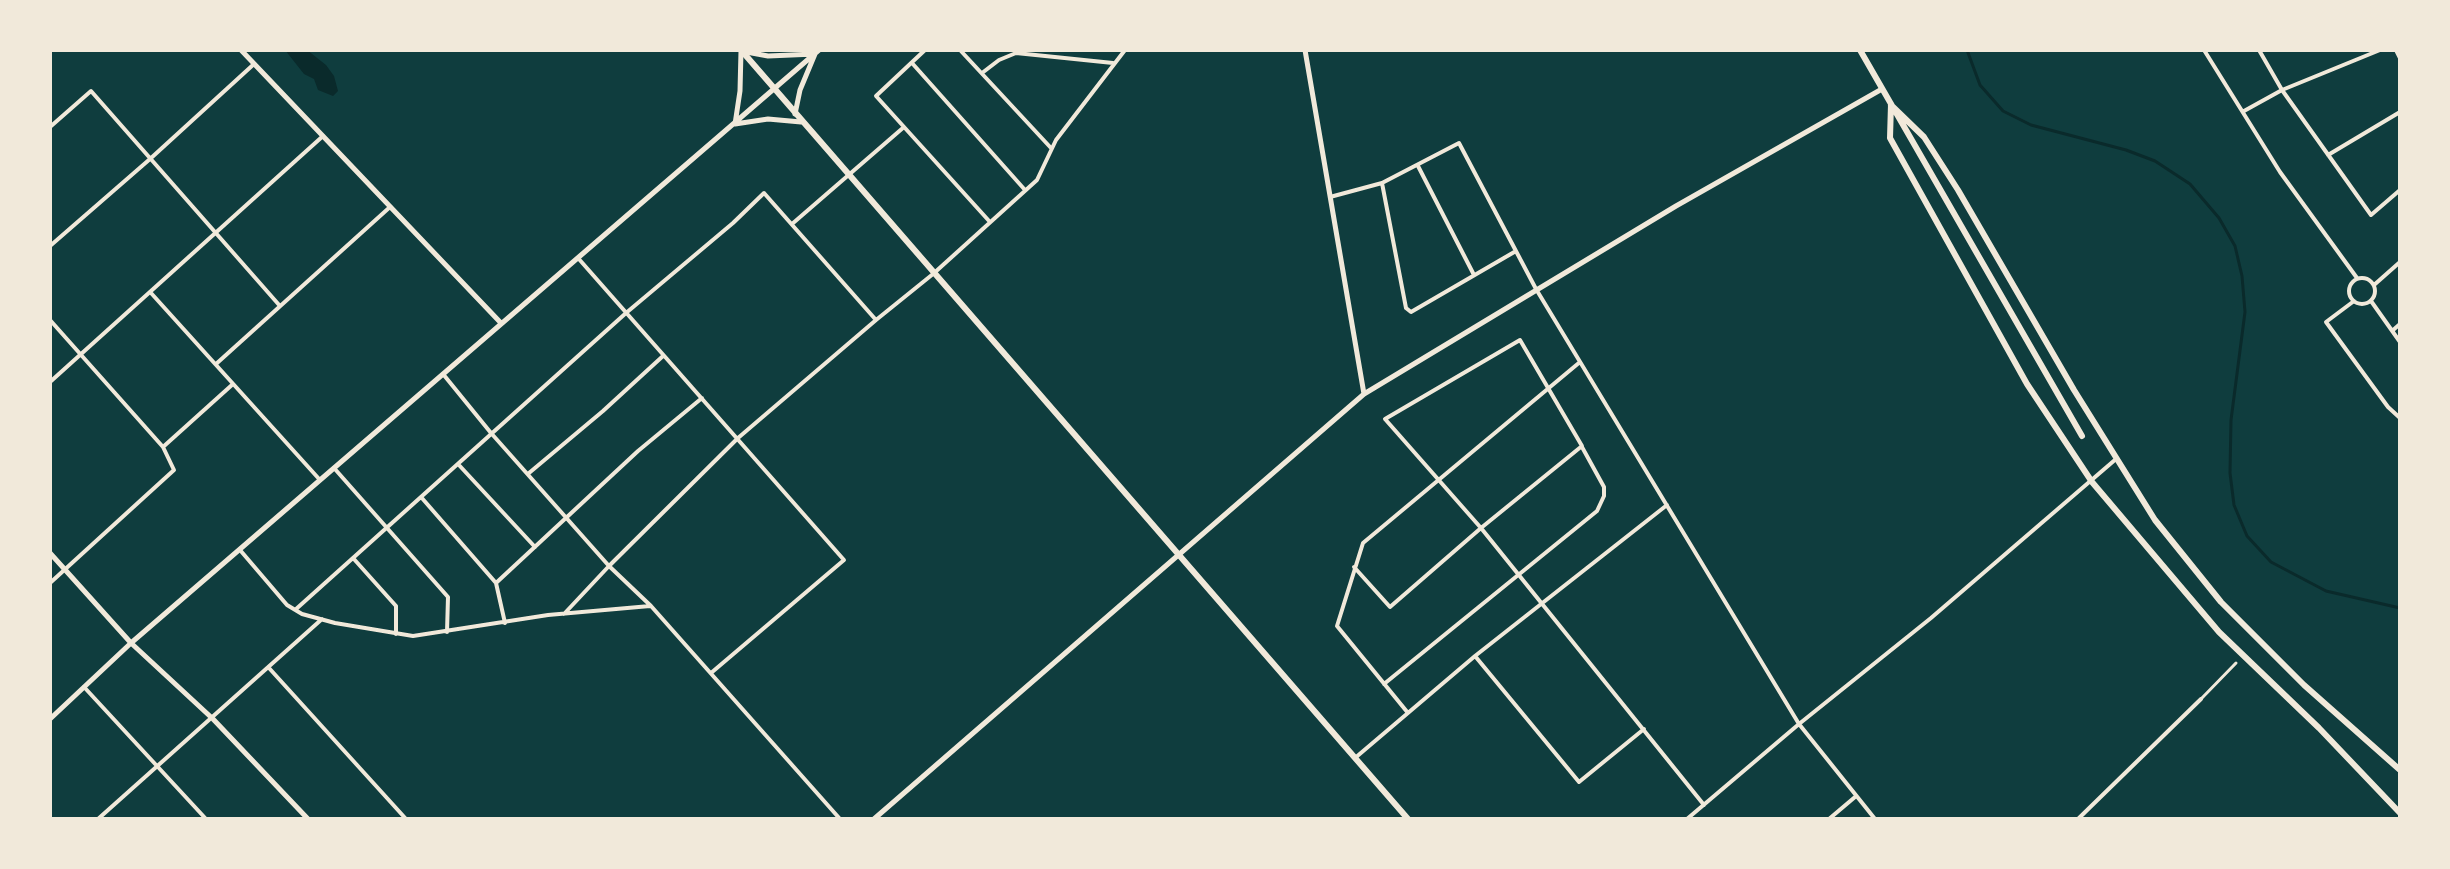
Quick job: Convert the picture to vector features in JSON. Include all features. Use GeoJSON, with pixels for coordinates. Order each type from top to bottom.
{"type":"FeatureCollection","features":[{"type":"Feature","properties":{"kind":"main road"},"geometry":{"type":"LineString","coordinates":[[741,50],[1408,819]]}},
{"type":"Feature","properties":{"kind":"main road"},"geometry":{"type":"LineString","coordinates":[[1860,50],[2082,436]]}},
{"type":"Feature","properties":{"kind":"main road"},"geometry":{"type":"LineString","coordinates":[[1891,104],[1924,137],[1958,190],[2155,520],[2221,602],[2304,685],[2400,770]]}},
{"type":"Feature","properties":{"kind":"main road"},"geometry":{"type":"LineString","coordinates":[[1891,104],[1890,138],[2027,384],[2092,482],[2219,632],[2319,728],[2400,812],[2391,819]]}},
{"type":"Feature","properties":{"kind":"street"},"geometry":{"type":"LineString","coordinates":[[241,50],[500,322]]}},
{"type":"Feature","properties":{"kind":"street"},"geometry":{"type":"LineString","coordinates":[[735,124],[741,50],[768,56],[817,52]]}},
{"type":"Feature","properties":{"kind":"street"},"geometry":{"type":"LineString","coordinates":[[925,50],[876,96],[990,222]]}},
{"type":"Feature","properties":{"kind":"street"},"geometry":{"type":"LineString","coordinates":[[960,50],[1052,148]]}},
{"type":"Feature","properties":{"kind":"street"},"geometry":{"type":"LineString","coordinates":[[564,614],[738,438],[933,274],[1037,180],[1052,148],[1125,50]]}},
{"type":"Feature","properties":{"kind":"street"},"geometry":{"type":"LineString","coordinates":[[1305,50],[1364,394]]}},
{"type":"Feature","properties":{"kind":"street"},"geometry":{"type":"LineString","coordinates":[[2204,50],[2280,172],[2357,278]]}},
{"type":"Feature","properties":{"kind":"street"},"geometry":{"type":"LineString","coordinates":[[2259,50],[2282,90],[2371,215],[2400,190]]}},
{"type":"Feature","properties":{"kind":"street"},"geometry":{"type":"LineString","coordinates":[[2244,111],[2282,90],[2380,50]]}},
{"type":"Feature","properties":{"kind":"street"},"geometry":{"type":"LineString","coordinates":[[2396,50],[2400,58]]}},
{"type":"Feature","properties":{"kind":"street"},"geometry":{"type":"LineString","coordinates":[[50,719],[131,643],[500,322],[817,52]]}},
{"type":"Feature","properties":{"kind":"street"},"geometry":{"type":"LineString","coordinates":[[795,115],[800,90],[817,52]]}},
{"type":"Feature","properties":{"kind":"street"},"geometry":{"type":"LineString","coordinates":[[982,73],[999,60],[1016,53],[1115,63]]}},
{"type":"Feature","properties":{"kind":"street"},"geometry":{"type":"LineString","coordinates":[[50,246],[254,63]]}},
{"type":"Feature","properties":{"kind":"street"},"geometry":{"type":"LineString","coordinates":[[912,63],[1025,190]]}},
{"type":"Feature","properties":{"kind":"street"},"geometry":{"type":"LineString","coordinates":[[874,819],[1364,394],[1536,289],[1882,89]]}},
{"type":"Feature","properties":{"kind":"street"},"geometry":{"type":"LineString","coordinates":[[50,127],[91,91],[280,306]]}},
{"type":"Feature","properties":{"kind":"street"},"geometry":{"type":"LineString","coordinates":[[2328,155],[2400,112]]}},
{"type":"Feature","properties":{"kind":"street"},"geometry":{"type":"LineString","coordinates":[[735,124],[768,119],[801,122]]}},
{"type":"Feature","properties":{"kind":"street"},"geometry":{"type":"LineString","coordinates":[[792,224],[904,127]]}},
{"type":"Feature","properties":{"kind":"street"},"geometry":{"type":"LineString","coordinates":[[50,382],[323,136]]}},
{"type":"Feature","properties":{"kind":"street"},"geometry":{"type":"LineString","coordinates":[[1330,197],[1382,183],[1459,143],[1536,289],[1799,724],[1875,819]]}},
{"type":"Feature","properties":{"kind":"street"},"geometry":{"type":"LineString","coordinates":[[1418,166],[1474,275]]}},
{"type":"Feature","properties":{"kind":"street"},"geometry":{"type":"LineString","coordinates":[[1382,183],[1406,308],[1411,312],[1516,251]]}},
{"type":"Feature","properties":{"kind":"street"},"geometry":{"type":"LineString","coordinates":[[295,610],[764,193],[876,320]]}},
{"type":"Feature","properties":{"kind":"street"},"geometry":{"type":"LineString","coordinates":[[216,364],[390,207]]}},
{"type":"Feature","properties":{"kind":"street"},"geometry":{"type":"LineString","coordinates":[[577,257],[844,560],[711,673]]}},
{"type":"Feature","properties":{"kind":"street"},"geometry":{"type":"LineString","coordinates":[[2374,285],[2400,262]]}},
{"type":"Feature","properties":{"kind":"street"},"geometry":{"type":"LineString","coordinates":[[2357,278],[2365,278],[2374,285],[2375,293],[2371,301],[2362,304],[2354,301],[2349,289],[2357,278]]}},
{"type":"Feature","properties":{"kind":"street"},"geometry":{"type":"LineString","coordinates":[[151,293],[320,480]]}},
{"type":"Feature","properties":{"kind":"street"},"geometry":{"type":"LineString","coordinates":[[2354,301],[2326,322],[2388,407],[2400,418]]}},
{"type":"Feature","properties":{"kind":"street"},"geometry":{"type":"LineString","coordinates":[[2371,301],[2400,342]]}},
{"type":"Feature","properties":{"kind":"street"},"geometry":{"type":"LineString","coordinates":[[50,320],[163,447],[174,470],[50,583]]}},
{"type":"Feature","properties":{"kind":"street"},"geometry":{"type":"LineString","coordinates":[[2392,331],[2400,324]]}},
{"type":"Feature","properties":{"kind":"street"},"geometry":{"type":"LineString","coordinates":[[1384,684],[1518,574],[1597,511],[1604,496],[1604,487],[1582,446],[1520,340],[1385,419],[1481,528],[1518,574],[1644,729],[1704,805]]}},
{"type":"Feature","properties":{"kind":"street"},"geometry":{"type":"LineString","coordinates":[[529,473],[663,356]]}},
{"type":"Feature","properties":{"kind":"street"},"geometry":{"type":"LineString","coordinates":[[1408,713],[1337,626],[1363,543],[1580,362]]}},
{"type":"Feature","properties":{"kind":"street"},"geometry":{"type":"LineString","coordinates":[[443,374],[609,566],[651,606],[840,819]]}},
{"type":"Feature","properties":{"kind":"street"},"geometry":{"type":"LineString","coordinates":[[163,447],[233,384]]}},
{"type":"Feature","properties":{"kind":"street"},"geometry":{"type":"LineString","coordinates":[[496,583],[566,516],[702,398]]}},
{"type":"Feature","properties":{"kind":"street"},"geometry":{"type":"LineString","coordinates":[[1354,567],[1390,607],[1582,446]]}},
{"type":"Feature","properties":{"kind":"street"},"geometry":{"type":"LineString","coordinates":[[1687,819],[1931,618],[2116,459]]}},
{"type":"Feature","properties":{"kind":"street"},"geometry":{"type":"LineString","coordinates":[[458,464],[535,547]]}},
{"type":"Feature","properties":{"kind":"street"},"geometry":{"type":"LineString","coordinates":[[334,468],[448,597],[447,632]]}},
{"type":"Feature","properties":{"kind":"street"},"geometry":{"type":"LineString","coordinates":[[421,497],[496,583],[505,623]]}},
{"type":"Feature","properties":{"kind":"street"},"geometry":{"type":"LineString","coordinates":[[1355,758],[1475,656],[1667,505]]}},
{"type":"Feature","properties":{"kind":"street"},"geometry":{"type":"LineString","coordinates":[[240,550],[287,605],[295,610],[322,619],[396,634],[413,636],[564,614],[651,606]]}},
{"type":"Feature","properties":{"kind":"street"},"geometry":{"type":"LineString","coordinates":[[50,553],[131,643],[213,719],[308,819]]}},
{"type":"Feature","properties":{"kind":"street"},"geometry":{"type":"LineString","coordinates":[[353,558],[396,606],[396,634]]}},
{"type":"Feature","properties":{"kind":"street"},"geometry":{"type":"LineString","coordinates":[[98,819],[322,619]]}},
{"type":"Feature","properties":{"kind":"street"},"geometry":{"type":"LineString","coordinates":[[1475,656],[1579,782],[1644,729]]}},
{"type":"Feature","properties":{"kind":"street"},"geometry":{"type":"LineString","coordinates":[[2078,819],[2236,663]]}},
{"type":"Feature","properties":{"kind":"street"},"geometry":{"type":"LineString","coordinates":[[269,668],[406,819]]}},
{"type":"Feature","properties":{"kind":"street"},"geometry":{"type":"LineString","coordinates":[[84,687],[206,819]]}},
{"type":"Feature","properties":{"kind":"street"},"geometry":{"type":"LineString","coordinates":[[1829,819],[1855,797]]}},
{"type":"Feature","properties":{"kind":"water"},"geometry":{"type":"Polygon","coordinates":[[[285,50],[307,50],[326,65],[334,76],[338,91],[333,96],[318,90],[314,79],[304,74],[285,50]]]}},
{"type":"Feature","properties":{"kind":"waterway"},"geometry":{"type":"LineString","coordinates":[[1967,50],[1980,85],[2003,111],[2031,125],[2126,150],[2155,161],[2190,184],[2219,218],[2235,246],[2242,276],[2245,312],[2231,420],[2230,473],[2234,505],[2247,536],[2271,562],[2326,591],[2400,608]]}}]}
